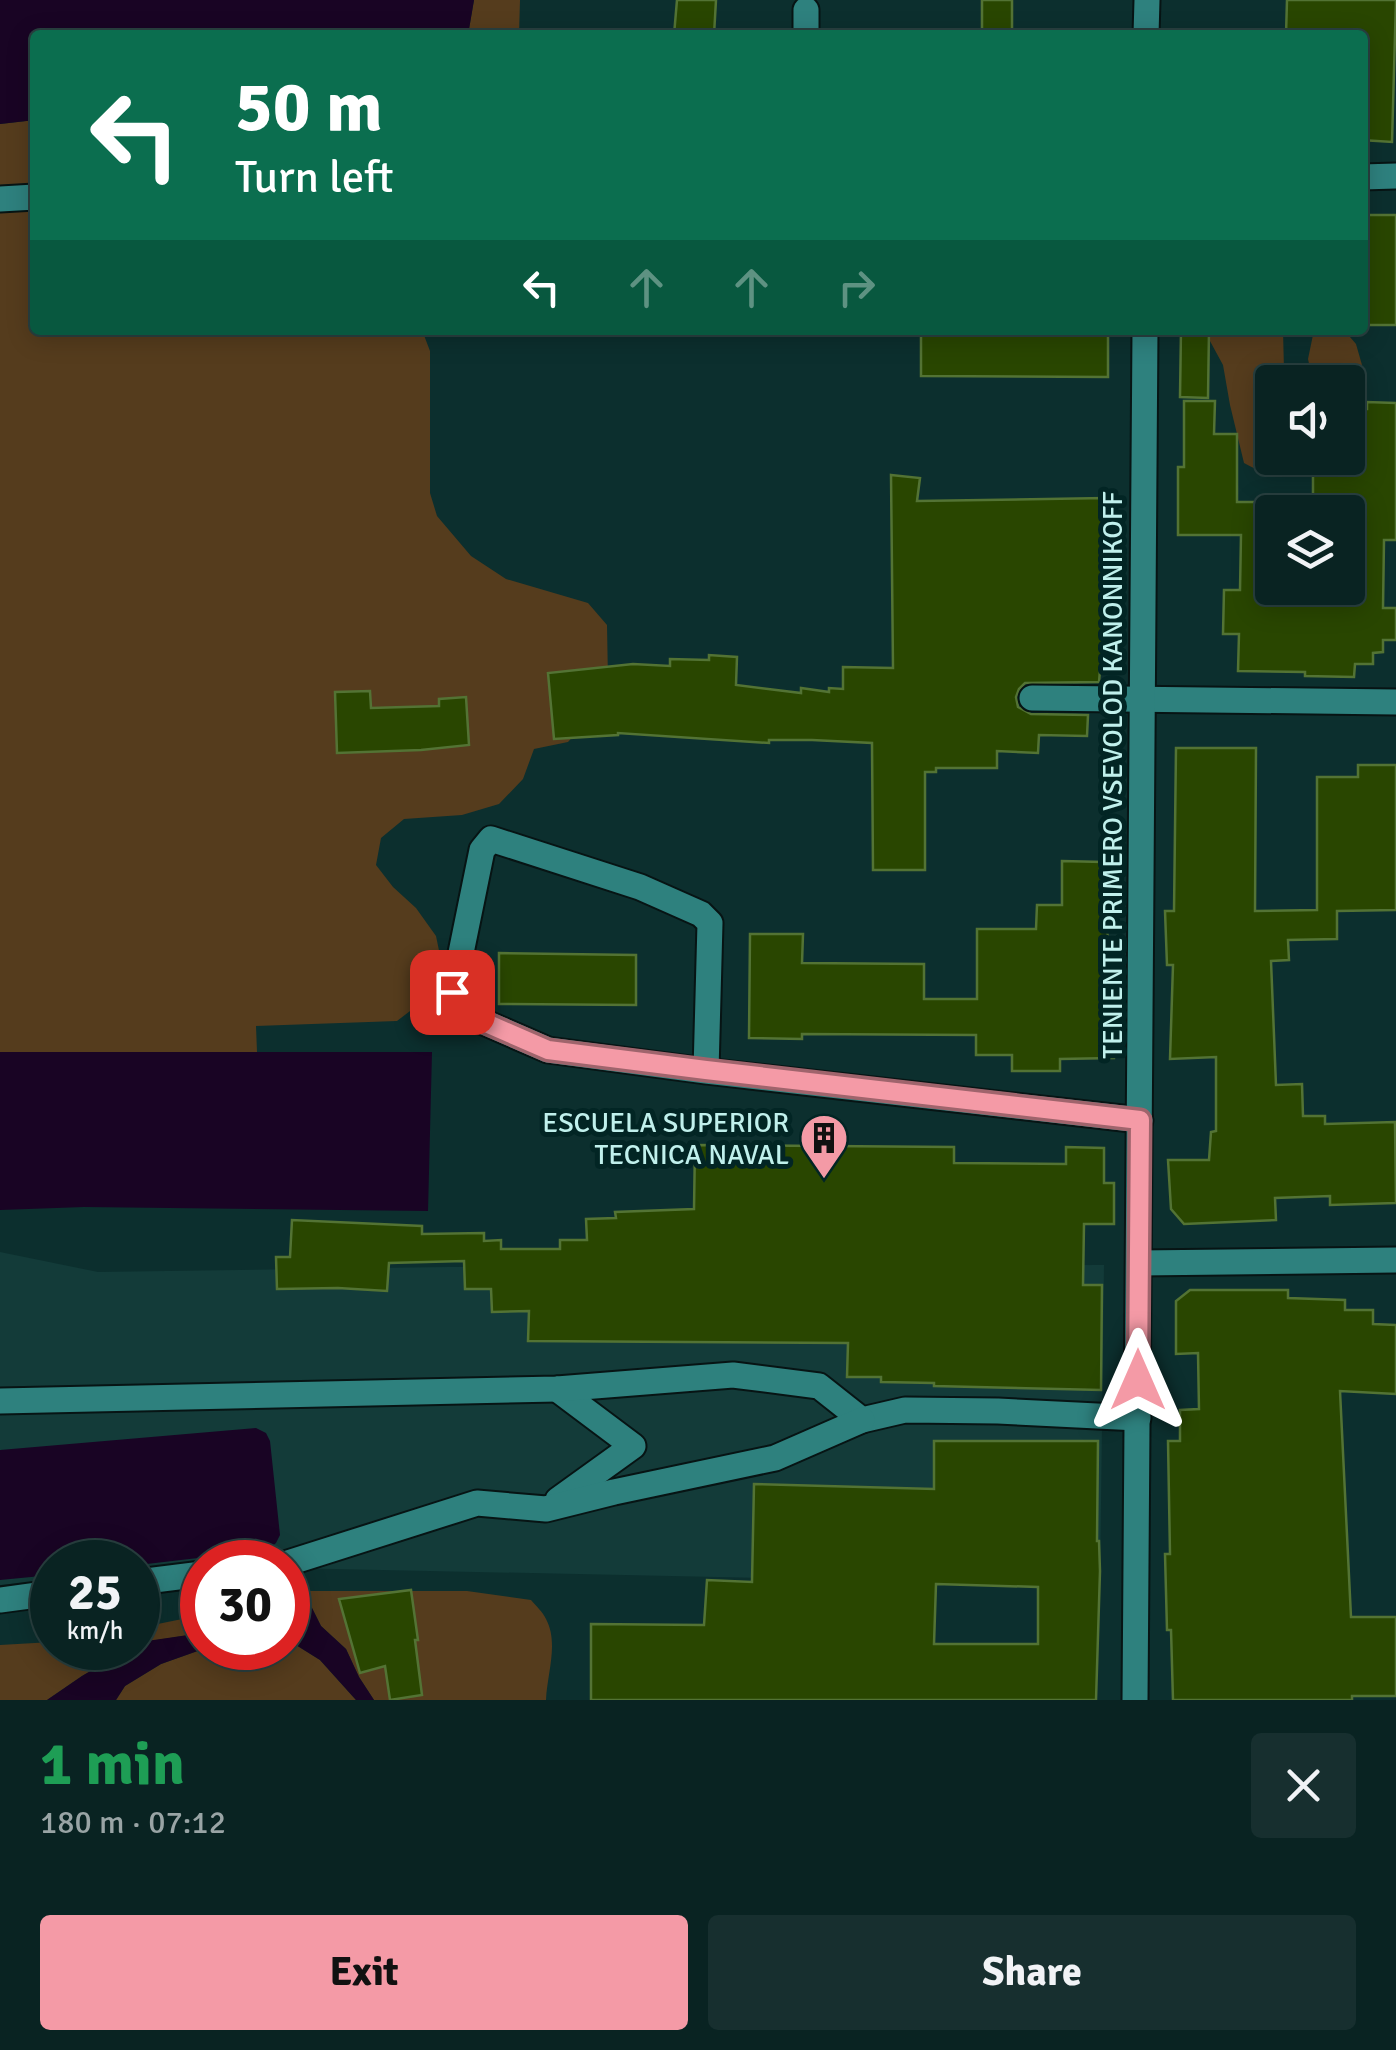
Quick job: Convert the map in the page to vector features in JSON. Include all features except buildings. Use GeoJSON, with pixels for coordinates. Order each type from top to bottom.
{"type":"FeatureCollection","features":[{"type":"Feature","properties":{"kind":"street"},"geometry":{"type":"LineString","coordinates":[[1146,0],[1146,30]]}},
{"type":"Feature","properties":{"kind":"street"},"geometry":{"type":"LineString","coordinates":[[1368,177],[1396,176]]}},
{"type":"Feature","properties":{"kind":"street"},"geometry":{"type":"LineString","coordinates":[[0,199],[30,197]]}},
{"type":"Feature","properties":{"kind":"street","name":"TENIENTE PRIMERO VSEVOLOD KANONNIKOFF"},"geometry":{"type":"LineString","coordinates":[[1135,1700],[1145,335]]}},
{"type":"Feature","properties":{"kind":"street"},"geometry":{"type":"LineString","coordinates":[[1032,698],[1396,702]]}},
{"type":"Feature","properties":{"kind":"street"},"geometry":{"type":"LineString","coordinates":[[706,1070],[710,924],[701,914],[624,882],[491,839],[482,850],[452,992],[463,1013],[548,1050],[706,1070],[1140,1120]]}},
{"type":"Feature","properties":{"kind":"street"},"geometry":{"type":"LineString","coordinates":[[1138,1263],[1396,1260]]}},
{"type":"Feature","properties":{"kind":"street"},"geometry":{"type":"LineString","coordinates":[[0,1401],[557,1390],[733,1375],[819,1386],[862,1420]]}},
{"type":"Feature","properties":{"kind":"street"},"geometry":{"type":"LineString","coordinates":[[546,1509],[633,1446],[557,1390]]}},
{"type":"Feature","properties":{"kind":"street"},"geometry":{"type":"LineString","coordinates":[[310,1556],[478,1503],[546,1509],[776,1458],[862,1420],[905,1410],[1138,1418]]}},
{"type":"Feature","properties":{"kind":"street"},"geometry":{"type":"LineString","coordinates":[[0,1600],[30,1596]]}},
{"type":"Feature","properties":{"kind":"shaded area"},"geometry":{"type":"Polygon","coordinates":[[[0,0],[474,0],[469,30],[30,30],[30,121],[0,124],[0,0]]]}},
{"type":"Feature","properties":{"kind":"shaded area"},"geometry":{"type":"Polygon","coordinates":[[[474,0],[520,0],[519,30],[469,30],[474,0]]]}},
{"type":"Feature","properties":{"kind":"shaded area"},"geometry":{"type":"Polygon","coordinates":[[[30,121],[30,335],[424,335],[430,351],[430,493],[437,516],[471,556],[506,579],[588,603],[607,625],[608,680],[591,716],[568,742],[534,749],[523,779],[499,804],[462,815],[404,819],[381,838],[376,865],[436,936],[441,960],[431,995],[397,1021],[256,1026],[257,1052],[0,1052],[0,124],[30,121]]]}},
{"type":"Feature","properties":{"kind":"shaded area"},"geometry":{"type":"Polygon","coordinates":[[[1207,335],[1283,335],[1284,365],[1255,365],[1255,468],[1244,463],[1223,365],[1207,335]]]}},
{"type":"Feature","properties":{"kind":"shaded area"},"geometry":{"type":"Polygon","coordinates":[[[1313,335],[1348,335],[1356,344],[1362,365],[1309,365],[1313,335]]]}},
{"type":"Feature","properties":{"kind":"shaded area"},"geometry":{"type":"Polygon","coordinates":[[[0,1052],[432,1052],[428,1211],[84,1207],[0,1210],[0,1052]]]}},
{"type":"Feature","properties":{"kind":"shaded area"},"geometry":{"type":"Polygon","coordinates":[[[0,1252],[98,1272],[1104,1265],[1100,1585],[310,1568],[310,1540],[180,1540],[180,1567],[160,1572],[160,1540],[30,1540],[30,1583],[0,1585],[0,1252]]]}},
{"type":"Feature","properties":{"kind":"shaded area"},"geometry":{"type":"Polygon","coordinates":[[[256,1428],[266,1433],[270,1441],[280,1535],[278,1540],[180,1540],[180,1560],[160,1562],[160,1540],[30,1540],[30,1577],[0,1580],[0,1450],[256,1428]]]}},
{"type":"Feature","properties":{"kind":"shaded area"},"geometry":{"type":"Polygon","coordinates":[[[310,1591],[467,1591],[531,1600],[545,1616],[552,1638],[546,1700],[374,1700],[346,1649],[321,1626],[311,1606],[310,1591]]]}},
{"type":"Feature","properties":{"kind":"shaded area"},"geometry":{"type":"Polygon","coordinates":[[[310,1606],[321,1626],[346,1649],[374,1700],[356,1700],[310,1654],[310,1606]]]}},
{"type":"Feature","properties":{"kind":"shaded area"},"geometry":{"type":"Polygon","coordinates":[[[180,1619],[180,1636],[160,1640],[160,1624],[180,1619]]]}},
{"type":"Feature","properties":{"kind":"shaded area"},"geometry":{"type":"Polygon","coordinates":[[[180,1636],[180,1657],[160,1665],[160,1639],[180,1636]]]}},
{"type":"Feature","properties":{"kind":"shaded area"},"geometry":{"type":"Polygon","coordinates":[[[30,1643],[30,1670],[92,1670],[47,1700],[0,1700],[0,1645],[30,1643]]]}},
{"type":"Feature","properties":{"kind":"shaded area"},"geometry":{"type":"Polygon","coordinates":[[[310,1654],[356,1700],[116,1700],[125,1686],[151,1670],[160,1670],[161,1664],[180,1657],[180,1670],[310,1670],[310,1654]]]}},
{"type":"Feature","properties":{"kind":"shaded area"},"geometry":{"type":"Polygon","coordinates":[[[92,1670],[151,1670],[125,1686],[116,1700],[47,1700],[92,1670]]]}},
{"type":"Feature","properties":{"kind":"place","name":"ESCUELA SUPERIOR TECNICA NAVAL"},"geometry":{"type":"Point","coordinates":[824,1180]}},
{"type":"Feature","properties":{"kind":"route"},"geometry":{"type":"LineString","coordinates":[[452,992],[463,1013],[548,1050],[1140,1120],[1138,1380]]}}]}
